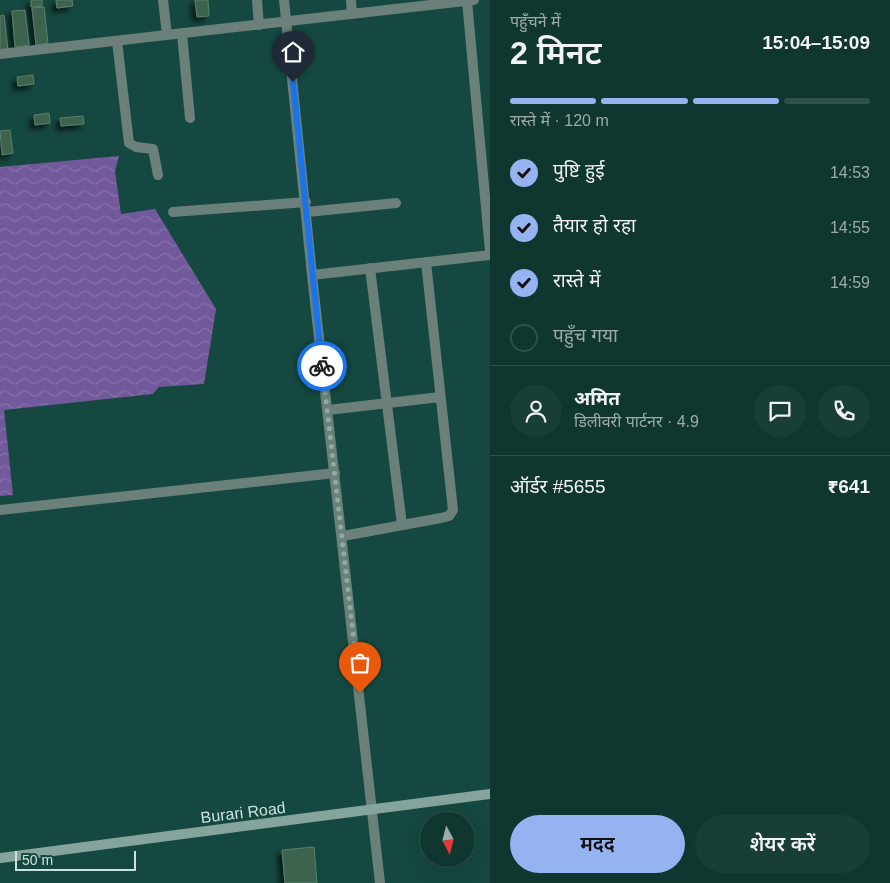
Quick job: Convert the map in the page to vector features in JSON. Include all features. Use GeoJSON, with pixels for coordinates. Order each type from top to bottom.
{"type":"FeatureCollection","features":[{"type":"Feature","properties":{"kind":"main road","name":"Burari Road"},"geometry":{"type":"LineString","coordinates":[[0,858],[373,811],[490,794]]}},
{"type":"Feature","properties":{"kind":"street"},"geometry":{"type":"LineString","coordinates":[[163,0],[167,35]]}},
{"type":"Feature","properties":{"kind":"street"},"geometry":{"type":"LineString","coordinates":[[257,0],[259,25]]}},
{"type":"Feature","properties":{"kind":"street"},"geometry":{"type":"LineString","coordinates":[[284,0],[312,274],[334,473],[343,536],[380,883]]}},
{"type":"Feature","properties":{"kind":"street"},"geometry":{"type":"LineString","coordinates":[[351,0],[352,14]]}},
{"type":"Feature","properties":{"kind":"street"},"geometry":{"type":"LineString","coordinates":[[0,54],[352,14],[412,3],[470,0],[490,253],[312,274]]}},
{"type":"Feature","properties":{"kind":"street"},"geometry":{"type":"LineString","coordinates":[[182,34],[190,118]]}},
{"type":"Feature","properties":{"kind":"street"},"geometry":{"type":"LineString","coordinates":[[117,41],[129,143],[136,147],[153,149],[158,175]]}},
{"type":"Feature","properties":{"kind":"street"},"geometry":{"type":"LineString","coordinates":[[173,212],[396,203]]}},
{"type":"Feature","properties":{"kind":"street"},"geometry":{"type":"LineString","coordinates":[[343,536],[441,518],[449,516],[452,510],[426,262]]}},
{"type":"Feature","properties":{"kind":"street"},"geometry":{"type":"LineString","coordinates":[[370,268],[402,525]]}},
{"type":"Feature","properties":{"kind":"street"},"geometry":{"type":"LineString","coordinates":[[328,410],[440,397]]}},
{"type":"Feature","properties":{"kind":"street"},"geometry":{"type":"LineString","coordinates":[[0,510],[334,473]]}},
{"type":"Feature","properties":{"kind":"water"},"geometry":{"type":"Polygon","coordinates":[[[119,156],[115,171],[121,214],[155,209],[216,309],[204,384],[159,387],[153,394],[4,410],[13,495],[0,496],[0,167],[119,156]]]}},
{"type":"Feature","properties":{"kind":"building"},"geometry":{"type":"Polygon","coordinates":[[[31,0],[42,0],[42,6],[31,7],[31,0]]]}},
{"type":"Feature","properties":{"kind":"building"},"geometry":{"type":"Polygon","coordinates":[[[56,0],[72,0],[73,6],[57,8],[56,0]]]}},
{"type":"Feature","properties":{"kind":"building"},"geometry":{"type":"Polygon","coordinates":[[[195,0],[208,0],[209,16],[197,17],[195,0]]]}},
{"type":"Feature","properties":{"kind":"building"},"geometry":{"type":"Polygon","coordinates":[[[44,7],[48,43],[36,45],[32,8],[44,7]]]}},
{"type":"Feature","properties":{"kind":"building"},"geometry":{"type":"Polygon","coordinates":[[[25,10],[29,45],[15,47],[12,11],[25,10]]]}},
{"type":"Feature","properties":{"kind":"building"},"geometry":{"type":"Polygon","coordinates":[[[4,15],[8,50],[0,50],[0,16],[4,15]]]}},
{"type":"Feature","properties":{"kind":"building"},"geometry":{"type":"Polygon","coordinates":[[[33,75],[34,84],[18,86],[17,77],[33,75]]]}},
{"type":"Feature","properties":{"kind":"building"},"geometry":{"type":"Polygon","coordinates":[[[49,113],[50,123],[35,125],[34,115],[49,113]]]}},
{"type":"Feature","properties":{"kind":"building"},"geometry":{"type":"Polygon","coordinates":[[[83,116],[84,124],[61,126],[60,118],[83,116]]]}},
{"type":"Feature","properties":{"kind":"building"},"geometry":{"type":"Polygon","coordinates":[[[10,130],[13,153],[2,155],[0,131],[10,130]]]}},
{"type":"Feature","properties":{"kind":"building"},"geometry":{"type":"Polygon","coordinates":[[[314,847],[317,883],[285,883],[282,850],[314,847]]]}},
{"type":"Feature","properties":{"kind":"way so far"},"geometry":{"type":"LineString","coordinates":[[322,366],[360,693]]}},
{"type":"Feature","properties":{"kind":"route"},"geometry":{"type":"LineString","coordinates":[[293,82],[322,366]]}}]}
